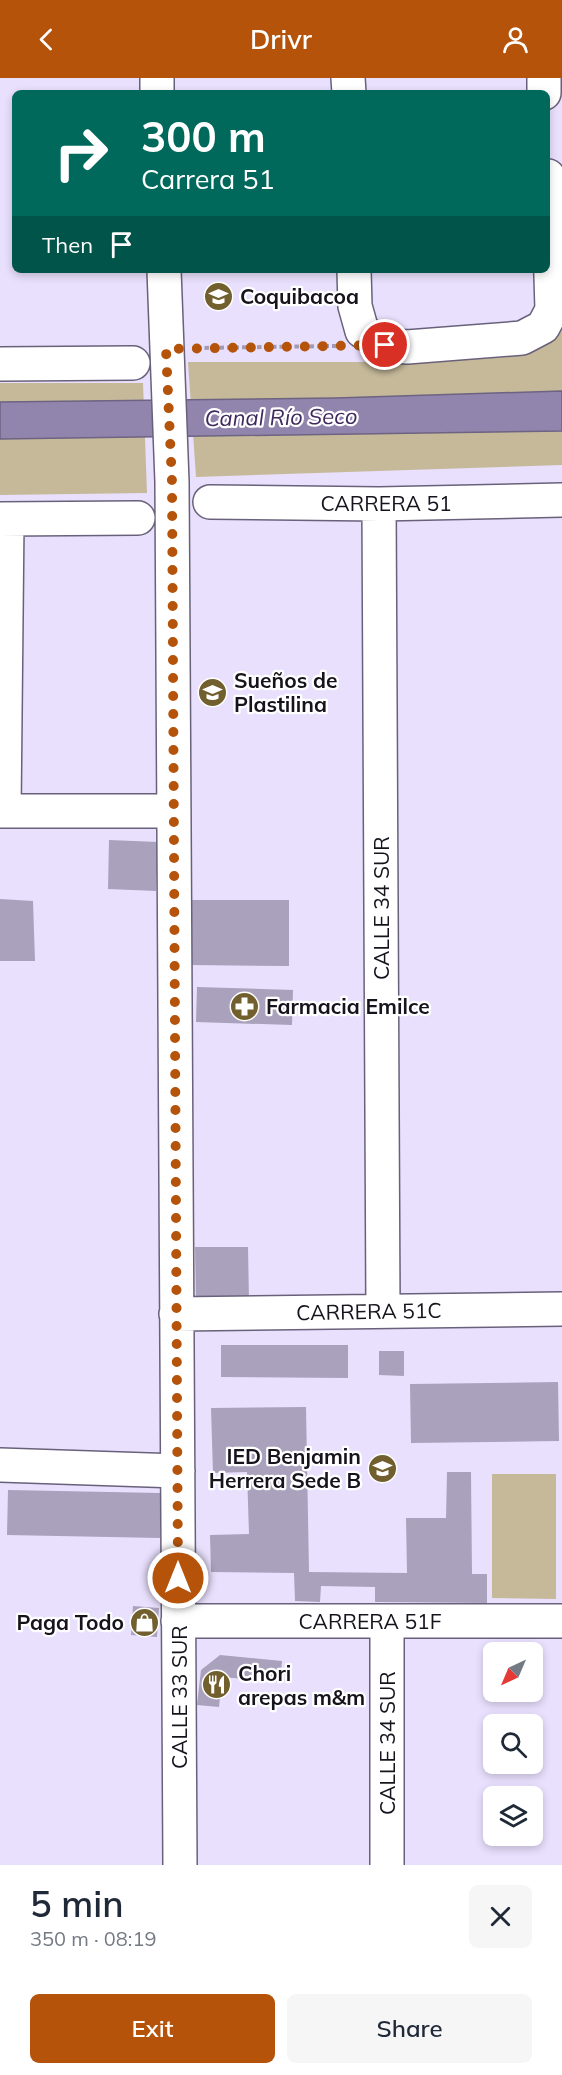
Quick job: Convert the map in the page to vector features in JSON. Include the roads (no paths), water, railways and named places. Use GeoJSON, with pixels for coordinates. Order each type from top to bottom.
{"type":"FeatureCollection","features":[{"type":"Feature","properties":{"kind":"street"},"geometry":{"type":"LineString","coordinates":[[354,273],[355,306],[351,338],[407,347],[522,338],[543,327],[552,310],[550,243]]}},
{"type":"Feature","properties":{"kind":"street","name":"CALLE 33 SUR"},"geometry":{"type":"LineString","coordinates":[[164,273],[172,482],[180,1865]]}},
{"type":"Feature","properties":{"kind":"street"},"geometry":{"type":"LineString","coordinates":[[0,364],[133,363]]}},
{"type":"Feature","properties":{"kind":"street","name":"CARRERA 51"},"geometry":{"type":"LineString","coordinates":[[210,502],[379,504],[562,500]]}},
{"type":"Feature","properties":{"kind":"street","name":"CALLE 34 SUR"},"geometry":{"type":"LineString","coordinates":[[379,504],[383,1311]]}},
{"type":"Feature","properties":{"kind":"street"},"geometry":{"type":"LineString","coordinates":[[138,519],[3,519],[2,812],[174,811]]}},
{"type":"Feature","properties":{"kind":"street","name":"CARRERA 51C"},"geometry":{"type":"LineString","coordinates":[[177,1314],[562,1309]]}},
{"type":"Feature","properties":{"kind":"street"},"geometry":{"type":"LineString","coordinates":[[0,1465],[178,1471]]}},
{"type":"Feature","properties":{"kind":"street","name":"CARRERA 51F"},"geometry":{"type":"LineString","coordinates":[[178,1621],[562,1620]]}},
{"type":"Feature","properties":{"kind":"street","name":"CALLE 34 SUR"},"geometry":{"type":"LineString","coordinates":[[387,1621],[387,1865]]}},
{"type":"Feature","properties":{"kind":"water","name":"Canal Río Seco"},"geometry":{"type":"Polygon","coordinates":[[[562,391],[562,431],[0,439],[0,402],[336,398],[562,391]]]}},
{"type":"Feature","properties":{"kind":"place","name":"Coquibacoa"},"geometry":{"type":"Point","coordinates":[219,296]}},
{"type":"Feature","properties":{"kind":"place","name":"Sueños de Plastilina"},"geometry":{"type":"Point","coordinates":[213,692]}},
{"type":"Feature","properties":{"kind":"place","name":"Farmacia Emilce"},"geometry":{"type":"Point","coordinates":[245,1006]}},
{"type":"Feature","properties":{"kind":"place","name":"IED Benjamin Herrera Sede B"},"geometry":{"type":"Point","coordinates":[382,1468]}},
{"type":"Feature","properties":{"kind":"place","name":"Paga Todo"},"geometry":{"type":"Point","coordinates":[145,1622]}},
{"type":"Feature","properties":{"kind":"place","name":"Chori arepas m&m"},"geometry":{"type":"Point","coordinates":[217,1685]}}]}
